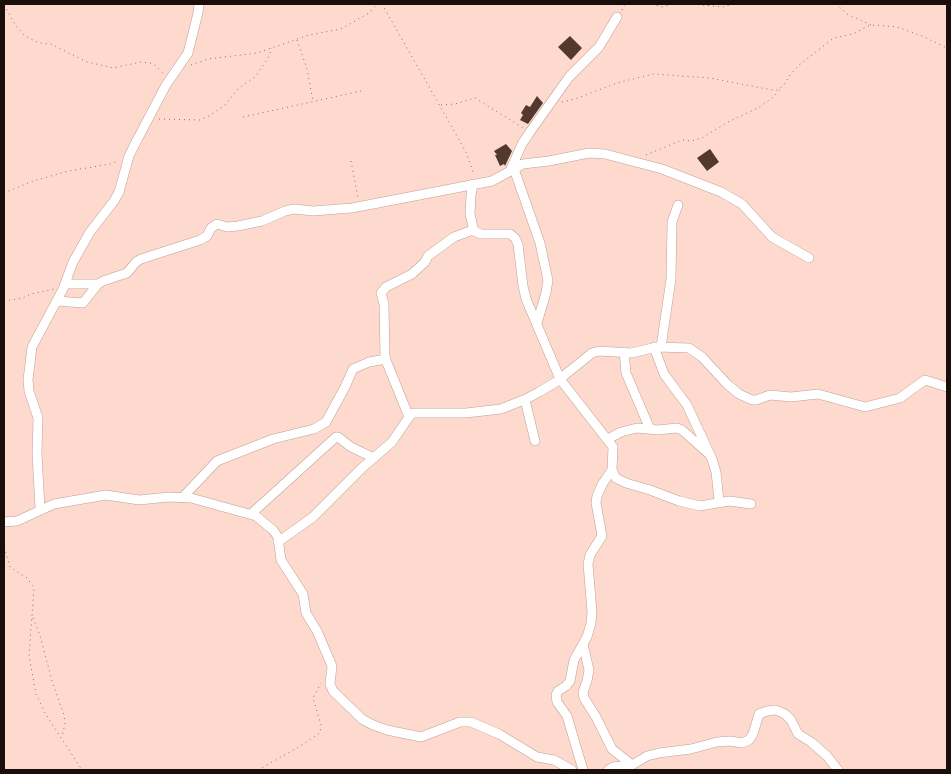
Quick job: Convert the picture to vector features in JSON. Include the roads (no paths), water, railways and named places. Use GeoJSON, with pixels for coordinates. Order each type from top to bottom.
{"type":"FeatureCollection","features":[{"type":"Feature","properties":{"kind":"street"},"geometry":{"type":"LineString","coordinates":[[40,509],[38,418],[29,391],[28,380],[32,346],[57,301],[73,262],[90,232],[119,192],[129,156],[169,81],[188,53],[199,4]]}},
{"type":"Feature","properties":{"kind":"street"},"geometry":{"type":"LineString","coordinates":[[537,324],[548,280],[540,243],[512,170],[522,144],[530,132],[574,71],[599,47],[617,17]]}},
{"type":"Feature","properties":{"kind":"street"},"geometry":{"type":"LineString","coordinates":[[57,301],[83,303],[98,284],[127,273],[141,259],[200,240],[217,224],[227,227],[238,226],[262,221],[294,209],[313,211],[360,206],[492,181],[523,164],[598,153],[662,169],[721,192],[752,213],[772,237],[809,258]]}},
{"type":"Feature","properties":{"kind":"street"},"geometry":{"type":"LineString","coordinates":[[475,184],[471,195],[470,214],[473,230],[475,233],[481,234],[510,234],[515,238],[518,244],[524,293],[560,378],[613,447],[612,470],[614,475],[620,480],[679,501],[705,506],[719,501],[751,504]]}},
{"type":"Feature","properties":{"kind":"street"},"geometry":{"type":"LineString","coordinates":[[678,205],[672,222],[671,279],[657,347],[664,374],[687,405],[711,456],[716,472],[719,501]]}},
{"type":"Feature","properties":{"kind":"street"},"geometry":{"type":"LineString","coordinates":[[408,417],[386,359],[384,304],[381,293],[383,290],[412,274],[425,262],[428,256],[454,237],[473,230]]}},
{"type":"Feature","properties":{"kind":"street"},"geometry":{"type":"LineString","coordinates":[[65,284],[98,284]]}},
{"type":"Feature","properties":{"kind":"street"},"geometry":{"type":"LineString","coordinates":[[278,542],[313,517],[362,468],[392,442],[408,417],[414,412],[466,413],[501,408],[525,400],[599,351],[638,352],[657,347],[689,348],[696,352],[727,384],[752,400],[770,395],[791,397],[818,394],[865,407],[900,398],[925,380],[947,387]]}},
{"type":"Feature","properties":{"kind":"street"},"geometry":{"type":"LineString","coordinates":[[624,352],[626,373],[650,429]]}},
{"type":"Feature","properties":{"kind":"street"},"geometry":{"type":"LineString","coordinates":[[182,498],[217,461],[273,440],[314,429],[326,422],[353,369],[369,362],[386,359]]}},
{"type":"Feature","properties":{"kind":"street"},"geometry":{"type":"LineString","coordinates":[[525,400],[535,441]]}},
{"type":"Feature","properties":{"kind":"street"},"geometry":{"type":"LineString","coordinates":[[608,439],[622,432],[637,428],[677,428],[682,430],[711,456]]}},
{"type":"Feature","properties":{"kind":"street"},"geometry":{"type":"LineString","coordinates":[[251,514],[336,437],[374,458]]}},
{"type":"Feature","properties":{"kind":"street"},"geometry":{"type":"LineString","coordinates":[[583,770],[567,716],[556,698],[558,691],[570,681],[574,660],[591,623],[592,612],[588,564],[590,555],[602,536],[597,513],[597,496],[612,470]]}},
{"type":"Feature","properties":{"kind":"street"},"geometry":{"type":"LineString","coordinates":[[4,522],[16,521],[54,504],[106,495],[140,500],[182,498],[201,500],[251,514],[264,522],[273,530],[278,538],[281,560],[303,594],[306,614],[317,631],[332,666],[330,684],[333,690],[362,719],[372,725],[407,736],[421,737],[460,722],[471,722],[499,734],[537,757],[554,760],[572,770]]}},
{"type":"Feature","properties":{"kind":"street"},"geometry":{"type":"LineString","coordinates":[[583,644],[589,670],[582,692],[584,698],[612,749],[632,765]]}},
{"type":"Feature","properties":{"kind":"street"},"geometry":{"type":"LineString","coordinates":[[608,770],[613,767],[632,765],[647,756],[659,752],[691,749],[717,742],[730,741],[742,743],[753,734],[760,714],[767,710],[776,710],[785,714],[791,720],[798,734],[827,756],[838,770]]}}]}
